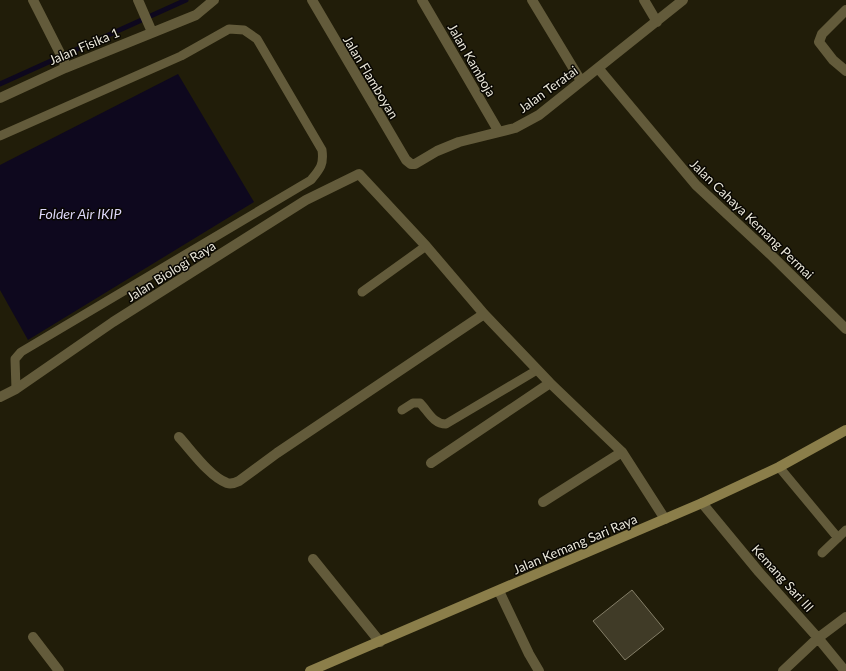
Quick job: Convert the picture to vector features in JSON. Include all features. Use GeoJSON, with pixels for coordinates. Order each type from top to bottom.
{"type":"FeatureCollection","features":[{"type":"Feature","properties":{"kind":"main road","name":"Jalan Kemang Sari Raya"},"geometry":{"type":"LineString","coordinates":[[310,671],[702,503],[779,467],[846,430]]}},
{"type":"Feature","properties":{"kind":"street"},"geometry":{"type":"LineString","coordinates":[[34,0],[64,65]]}},
{"type":"Feature","properties":{"kind":"street","name":"Jalan Fisika 1"},"geometry":{"type":"LineString","coordinates":[[0,98],[64,65],[151,29],[179,22],[196,15],[214,0]]}},
{"type":"Feature","properties":{"kind":"street","name":"Jalan Flamboyan"},"geometry":{"type":"LineString","coordinates":[[312,0],[406,160],[411,164]]}},
{"type":"Feature","properties":{"kind":"street","name":"Jalan Kamboja"},"geometry":{"type":"LineString","coordinates":[[422,0],[499,132]]}},
{"type":"Feature","properties":{"kind":"street"},"geometry":{"type":"LineString","coordinates":[[532,0],[582,81]]}},
{"type":"Feature","properties":{"kind":"street"},"geometry":{"type":"LineString","coordinates":[[644,0],[657,22]]}},
{"type":"Feature","properties":{"kind":"street","name":"Jalan Teratai"},"geometry":{"type":"LineString","coordinates":[[411,164],[415,164],[437,151],[459,142],[515,128],[539,115],[683,0]]}},
{"type":"Feature","properties":{"kind":"street"},"geometry":{"type":"LineString","coordinates":[[141,5],[151,29]]}},
{"type":"Feature","properties":{"kind":"street"},"geometry":{"type":"LineString","coordinates":[[846,10],[822,34],[819,42],[833,60],[846,71]]}},
{"type":"Feature","properties":{"kind":"street","name":"Jalan Cahaya Kemang Permai"},"geometry":{"type":"LineString","coordinates":[[598,68],[696,185],[770,254],[846,329]]}},
{"type":"Feature","properties":{"kind":"street","name":"Jalan Biologi Raya"},"geometry":{"type":"LineString","coordinates":[[0,397],[16,388],[113,322],[306,200],[359,174],[426,246]]}},
{"type":"Feature","properties":{"kind":"street"},"geometry":{"type":"LineString","coordinates":[[426,246],[484,314],[537,370],[622,452],[665,519]]}},
{"type":"Feature","properties":{"kind":"street"},"geometry":{"type":"LineString","coordinates":[[179,437],[217,476],[232,484],[239,482],[277,452],[484,314]]}},
{"type":"Feature","properties":{"kind":"street"},"geometry":{"type":"LineString","coordinates":[[431,463],[550,383]]}},
{"type":"Feature","properties":{"kind":"street"},"geometry":{"type":"LineString","coordinates":[[543,502],[622,452]]}},
{"type":"Feature","properties":{"kind":"street","name":"Kemang Sari III"},"geometry":{"type":"LineString","coordinates":[[702,503],[759,572],[818,638],[845,671]]}},
{"type":"Feature","properties":{"kind":"street"},"geometry":{"type":"LineString","coordinates":[[313,559],[380,642]]}},
{"type":"Feature","properties":{"kind":"street"},"geometry":{"type":"LineString","coordinates":[[499,591],[528,654],[539,671]]}},
{"type":"Feature","properties":{"kind":"street"},"geometry":{"type":"LineString","coordinates":[[783,671],[818,638],[846,617]]}},
{"type":"Feature","properties":{"kind":"street"},"geometry":{"type":"LineString","coordinates":[[33,637],[59,671]]}},
{"type":"Feature","properties":{"kind":"lane"},"geometry":{"type":"LineString","coordinates":[[0,136],[181,56],[229,29],[244,30],[257,39],[322,150],[324,161],[320,169],[311,180],[21,352],[15,359],[16,388]]}},
{"type":"Feature","properties":{"kind":"lane"},"geometry":{"type":"LineString","coordinates":[[362,292],[426,246]]}},
{"type":"Feature","properties":{"kind":"lane"},"geometry":{"type":"LineString","coordinates":[[402,410],[417,402],[435,421],[441,424],[446,424],[537,370]]}},
{"type":"Feature","properties":{"kind":"lane"},"geometry":{"type":"LineString","coordinates":[[779,467],[838,538]]}},
{"type":"Feature","properties":{"kind":"lane"},"geometry":{"type":"LineString","coordinates":[[822,553],[846,530]]}},
{"type":"Feature","properties":{"kind":"water","name":"Folder Air IKIP"},"geometry":{"type":"Polygon","coordinates":[[[178,74],[254,202],[28,340],[0,290],[0,165],[178,74]]]}},
{"type":"Feature","properties":{"kind":"building"},"geometry":{"type":"Polygon","coordinates":[[[632,590],[664,629],[625,660],[593,621],[632,590]]]}},
{"type":"Feature","properties":{"kind":"waterway"},"geometry":{"type":"LineString","coordinates":[[0,84],[186,0]]}}]}
